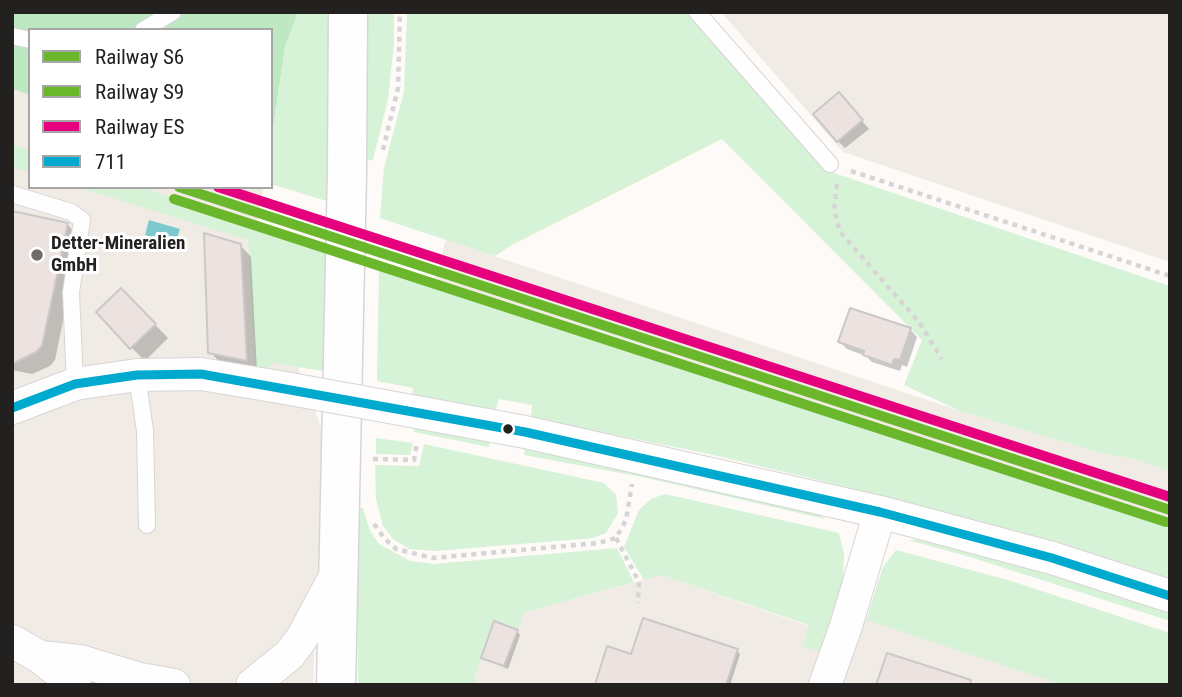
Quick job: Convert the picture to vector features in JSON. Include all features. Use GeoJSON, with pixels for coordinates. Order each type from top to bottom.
{"type":"FeatureCollection","features":[{"type":"Feature","properties":{"kind":"main road"},"geometry":{"type":"LineString","coordinates":[[336,685],[348,12]]}},
{"type":"Feature","properties":{"kind":"street"},"geometry":{"type":"LineString","coordinates":[[12,408],[75,384],[137,375],[201,374],[525,432],[880,512],[1052,558],[1170,596]]}},
{"type":"Feature","properties":{"kind":"street"},"geometry":{"type":"LineString","coordinates":[[825,685],[846,626],[880,512]]}},
{"type":"Feature","properties":{"kind":"street"},"geometry":{"type":"LineString","coordinates":[[252,685],[289,655],[302,638],[340,567]]}},
{"type":"Feature","properties":{"kind":"street"},"geometry":{"type":"LineString","coordinates":[[12,641],[40,657],[75,685]]}},
{"type":"Feature","properties":{"kind":"street"},"geometry":{"type":"LineString","coordinates":[[40,657],[80,661],[140,679],[174,685]]}},
{"type":"Feature","properties":{"kind":"lane"},"geometry":{"type":"LineString","coordinates":[[146,28],[173,12]]}},
{"type":"Feature","properties":{"kind":"lane"},"geometry":{"type":"LineString","coordinates":[[697,12],[836,166]]}},
{"type":"Feature","properties":{"kind":"lane"},"geometry":{"type":"LineString","coordinates":[[12,194],[71,212],[82,219],[71,292],[75,384]]}},
{"type":"Feature","properties":{"kind":"lane"},"geometry":{"type":"LineString","coordinates":[[137,375],[145,431],[147,525]]}},
{"type":"Feature","properties":{"kind":"path"},"geometry":{"type":"LineString","coordinates":[[380,161],[398,88],[400,12]]}},
{"type":"Feature","properties":{"kind":"path"},"geometry":{"type":"LineString","coordinates":[[942,359],[919,322],[840,232],[834,209],[836,166],[1170,276]]}},
{"type":"Feature","properties":{"kind":"path"},"geometry":{"type":"LineString","coordinates":[[368,459],[414,460],[418,435]]}},
{"type":"Feature","properties":{"kind":"path"},"geometry":{"type":"LineString","coordinates":[[616,538],[626,520],[633,482]]}},
{"type":"Feature","properties":{"kind":"path"},"geometry":{"type":"LineString","coordinates":[[372,516],[384,539],[396,549],[433,558],[568,546],[616,538]]}},
{"type":"Feature","properties":{"kind":"path"},"geometry":{"type":"LineString","coordinates":[[616,538],[639,582],[638,603]]}},
{"type":"Feature","properties":{"kind":"shaded area"},"geometry":{"type":"Polygon","coordinates":[[[721,12],[1170,12],[1170,262],[843,152],[721,12]]]}},
{"type":"Feature","properties":{"kind":"shaded area"},"geometry":{"type":"Polygon","coordinates":[[[12,89],[28,94],[28,149],[12,144],[12,89]]]}},
{"type":"Feature","properties":{"kind":"shaded area"},"geometry":{"type":"Polygon","coordinates":[[[12,164],[28,169],[28,189],[90,189],[249,240],[325,437],[313,685],[12,685],[12,164]]]}},
{"type":"Feature","properties":{"kind":"shaded area"},"geometry":{"type":"Polygon","coordinates":[[[147,189],[264,189],[255,228],[147,189]]]}},
{"type":"Feature","properties":{"kind":"shaded area"},"geometry":{"type":"Polygon","coordinates":[[[446,240],[960,411],[1101,453],[1135,459],[1170,472],[1170,520],[592,329],[433,284],[446,240]]]}},
{"type":"Feature","properties":{"kind":"shaded area"},"geometry":{"type":"Polygon","coordinates":[[[661,575],[809,626],[835,613],[866,620],[1062,685],[477,685],[475,677],[494,621],[661,575]]]}},
{"type":"Feature","properties":{"kind":"green space"},"geometry":{"type":"Polygon","coordinates":[[[12,12],[298,12],[285,47],[273,128],[273,28],[28,28],[28,94],[12,89],[12,12]]]}},
{"type":"Feature","properties":{"kind":"green space"},"geometry":{"type":"Polygon","coordinates":[[[298,12],[334,12],[330,202],[273,185],[273,128],[285,47],[298,12]]]}},
{"type":"Feature","properties":{"kind":"green space"},"geometry":{"type":"Polygon","coordinates":[[[363,12],[394,12],[394,44],[388,99],[373,160],[362,161],[363,12]]]}},
{"type":"Feature","properties":{"kind":"green space"},"geometry":{"type":"Polygon","coordinates":[[[407,12],[687,12],[828,171],[1170,286],[1170,472],[1135,459],[1101,453],[960,411],[904,385],[922,340],[722,139],[495,256],[380,218],[384,168],[404,92],[407,12]]]}},
{"type":"Feature","properties":{"kind":"green space"},"geometry":{"type":"Polygon","coordinates":[[[12,144],[28,149],[28,171],[12,167],[12,144]]]}},
{"type":"Feature","properties":{"kind":"green space"},"geometry":{"type":"Polygon","coordinates":[[[83,189],[147,189],[329,253],[328,372],[272,363],[268,370],[255,367],[248,240],[83,189]]]}},
{"type":"Feature","properties":{"kind":"green space"},"geometry":{"type":"Polygon","coordinates":[[[379,268],[592,329],[1170,520],[1170,581],[937,511],[814,479],[709,454],[531,418],[532,405],[499,399],[495,412],[412,396],[413,388],[377,381],[379,268]]]}},
{"type":"Feature","properties":{"kind":"green space"},"geometry":{"type":"Polygon","coordinates":[[[414,428],[490,440],[489,447],[414,432],[414,428]]]}},
{"type":"Feature","properties":{"kind":"green space"},"geometry":{"type":"Polygon","coordinates":[[[376,438],[413,443],[410,455],[376,454],[376,438]]]}},
{"type":"Feature","properties":{"kind":"green space"},"geometry":{"type":"Polygon","coordinates":[[[424,444],[604,483],[616,495],[618,513],[606,533],[593,538],[436,551],[409,549],[393,539],[383,526],[376,499],[375,465],[419,466],[424,444]]]}},
{"type":"Feature","properties":{"kind":"green space"},"geometry":{"type":"Polygon","coordinates":[[[525,447],[814,511],[825,519],[647,478],[524,455],[525,447]]]}},
{"type":"Feature","properties":{"kind":"green space"},"geometry":{"type":"Polygon","coordinates":[[[665,494],[839,533],[844,555],[843,581],[822,652],[802,646],[809,625],[661,575],[644,580],[624,547],[639,510],[651,499],[665,494]]]}},
{"type":"Feature","properties":{"kind":"green space"},"geometry":{"type":"Polygon","coordinates":[[[363,508],[370,531],[379,544],[410,561],[434,564],[617,548],[634,582],[523,613],[518,630],[495,622],[475,677],[477,685],[358,685],[356,509],[363,508]]]}},
{"type":"Feature","properties":{"kind":"green space"},"geometry":{"type":"Polygon","coordinates":[[[908,540],[935,540],[1076,580],[1170,613],[1170,621],[970,557],[908,540]]]}},
{"type":"Feature","properties":{"kind":"green space"},"geometry":{"type":"Polygon","coordinates":[[[896,550],[1008,580],[1170,633],[1170,685],[1062,685],[866,620],[883,567],[896,550]]]}},
{"type":"Feature","properties":{"kind":"water"},"geometry":{"type":"Polygon","coordinates":[[[149,220],[180,229],[175,244],[145,235],[149,220]]]}},
{"type":"Feature","properties":{"kind":"building"},"geometry":{"type":"Polygon","coordinates":[[[839,92],[863,120],[837,142],[813,114],[839,92]]]}},
{"type":"Feature","properties":{"kind":"building","name":"Detter-Mineralien GmbH"},"geometry":{"type":"Polygon","coordinates":[[[12,211],[68,223],[42,346],[12,364],[12,211]]]}},
{"type":"Feature","properties":{"kind":"building"},"geometry":{"type":"Polygon","coordinates":[[[204,233],[241,244],[247,361],[208,353],[204,233]]]}},
{"type":"Feature","properties":{"kind":"building"},"geometry":{"type":"Polygon","coordinates":[[[121,288],[156,324],[130,349],[96,312],[121,288]]]}},
{"type":"Feature","properties":{"kind":"building"},"geometry":{"type":"Polygon","coordinates":[[[850,308],[911,328],[900,360],[894,359],[892,365],[863,355],[864,351],[838,342],[850,308]]]}},
{"type":"Feature","properties":{"kind":"building"},"geometry":{"type":"Polygon","coordinates":[[[643,618],[738,649],[726,685],[595,685],[607,646],[631,654],[643,618]]]}},
{"type":"Feature","properties":{"kind":"building"},"geometry":{"type":"Polygon","coordinates":[[[494,621],[518,630],[504,666],[481,658],[494,621]]]}},
{"type":"Feature","properties":{"kind":"building"},"geometry":{"type":"Polygon","coordinates":[[[887,653],[971,680],[970,685],[876,685],[887,653]]]}},
{"type":"Feature","properties":{"kind":"rail line","name":"S6"},"geometry":{"type":"LineString","coordinates":[[185,189],[1170,510]]}},
{"type":"Feature","properties":{"kind":"rail line","name":"ES"},"geometry":{"type":"LineString","coordinates":[[224,189],[1170,497]]}},
{"type":"Feature","properties":{"kind":"rail line","name":"S9"},"geometry":{"type":"LineString","coordinates":[[174,199],[1166,522]]}},
{"type":"Feature","properties":{"kind":"transit line","name":"711"},"geometry":{"type":"LineString","coordinates":[[12,408],[75,384],[137,375],[201,374],[525,432],[880,512],[1052,558],[1170,596]]}},
{"type":"Feature","properties":{"kind":"place","name":"Detter-Mineralien GmbH"},"geometry":{"type":"Point","coordinates":[37,255]}}]}
